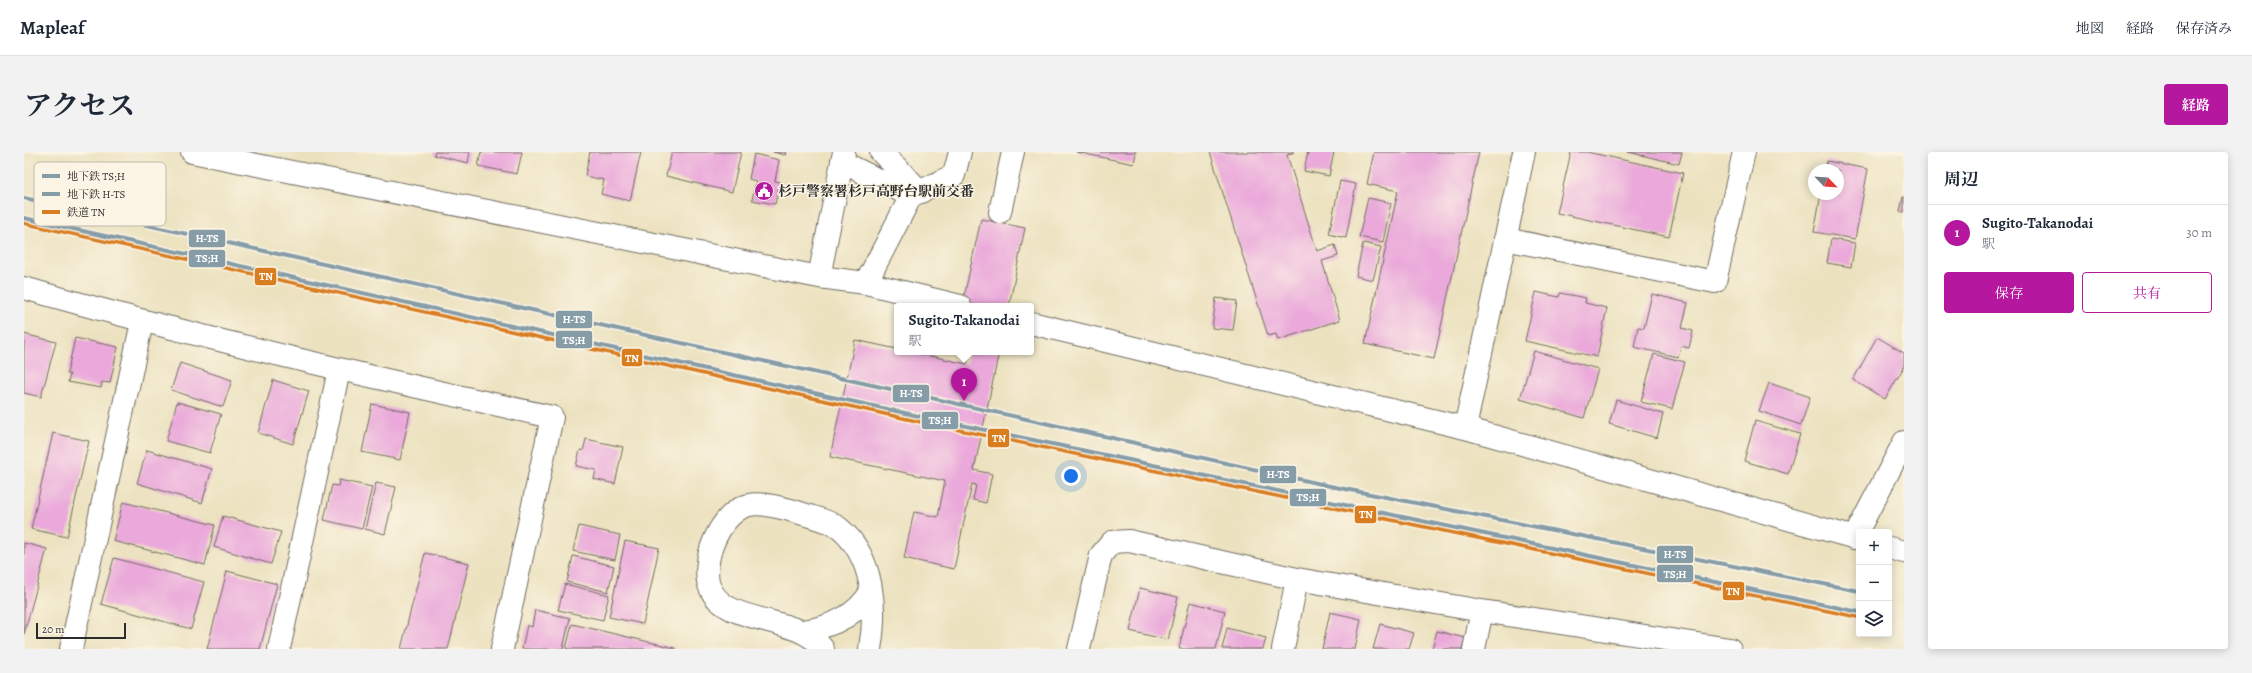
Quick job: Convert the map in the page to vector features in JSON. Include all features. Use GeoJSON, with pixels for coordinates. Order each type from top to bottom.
{"type":"FeatureCollection","features":[{"type":"Feature","properties":{"kind":"street"},"geometry":{"type":"LineString","coordinates":[[192,152],[819,277],[866,283],[948,303]]}},
{"type":"Feature","properties":{"kind":"street"},"geometry":{"type":"LineString","coordinates":[[881,152],[916,194]]}},
{"type":"Feature","properties":{"kind":"street"},"geometry":{"type":"LineString","coordinates":[[866,283],[916,194],[954,175],[960,152]]}},
{"type":"Feature","properties":{"kind":"street"},"geometry":{"type":"LineString","coordinates":[[1000,212],[1013,152]]}},
{"type":"Feature","properties":{"kind":"street"},"geometry":{"type":"LineString","coordinates":[[1465,428],[1524,152]]}},
{"type":"Feature","properties":{"kind":"street"},"geometry":{"type":"LineString","coordinates":[[1505,240],[1715,282],[1744,152]]}},
{"type":"Feature","properties":{"kind":"street"},"geometry":{"type":"LineString","coordinates":[[819,277],[843,157],[916,194]]}},
{"type":"Feature","properties":{"kind":"street"},"geometry":{"type":"LineString","coordinates":[[24,288],[142,322],[339,370],[552,416],[502,649]]}},
{"type":"Feature","properties":{"kind":"street"},"geometry":{"type":"LineString","coordinates":[[71,649],[142,322]]}},
{"type":"Feature","properties":{"kind":"street"},"geometry":{"type":"LineString","coordinates":[[1034,324],[1465,428],[1856,539]]}},
{"type":"Feature","properties":{"kind":"street"},"geometry":{"type":"LineString","coordinates":[[279,649],[339,370]]}},
{"type":"Feature","properties":{"kind":"street"},"geometry":{"type":"LineString","coordinates":[[1862,529],[1904,442]]}},
{"type":"Feature","properties":{"kind":"street"},"geometry":{"type":"LineString","coordinates":[[823,649],[817,640],[803,631],[739,612],[720,602],[711,592],[707,582],[707,571],[711,549],[724,523],[736,511],[750,504],[768,506],[794,511],[828,522],[839,528],[853,544],[864,564],[871,591],[874,612],[870,649]]}},
{"type":"Feature","properties":{"kind":"street"},"geometry":{"type":"LineString","coordinates":[[1079,649],[1101,555],[1112,542],[1129,541],[1297,579],[1669,645],[1730,649]]}},
{"type":"Feature","properties":{"kind":"street"},"geometry":{"type":"LineString","coordinates":[[1892,549],[1904,552]]}},
{"type":"Feature","properties":{"kind":"street"},"geometry":{"type":"LineString","coordinates":[[1282,649],[1297,579]]}},
{"type":"Feature","properties":{"kind":"street"},"geometry":{"type":"LineString","coordinates":[[803,631],[823,628],[848,617],[864,603],[871,591]]}},
{"type":"Feature","properties":{"kind":"street"},"geometry":{"type":"LineString","coordinates":[[1474,649],[1482,611]]}},
{"type":"Feature","properties":{"kind":"building"},"geometry":{"type":"Polygon","coordinates":[[[435,152],[470,152],[468,163],[434,155],[435,152]]]}},
{"type":"Feature","properties":{"kind":"building"},"geometry":{"type":"Polygon","coordinates":[[[481,152],[522,152],[517,174],[478,166],[481,152]]]}},
{"type":"Feature","properties":{"kind":"building"},"geometry":{"type":"Polygon","coordinates":[[[590,152],[641,152],[630,201],[601,194],[604,180],[585,176],[590,152]]]}},
{"type":"Feature","properties":{"kind":"building"},"geometry":{"type":"Polygon","coordinates":[[[672,152],[741,152],[732,192],[666,176],[672,152]]]}},
{"type":"Feature","properties":{"kind":"building"},"geometry":{"type":"Polygon","coordinates":[[[773,152],[786,152],[785,155],[773,152]]]}},
{"type":"Feature","properties":{"kind":"building"},"geometry":{"type":"Polygon","coordinates":[[[1076,152],[1136,152],[1134,164],[1076,152]]]}},
{"type":"Feature","properties":{"kind":"building"},"geometry":{"type":"Polygon","coordinates":[[[1210,152],[1294,152],[1287,155],[1317,251],[1335,245],[1338,256],[1322,261],[1340,320],[1278,340],[1276,334],[1268,336],[1210,152]]]}},
{"type":"Feature","properties":{"kind":"building"},"geometry":{"type":"Polygon","coordinates":[[[1308,152],[1334,152],[1329,176],[1304,171],[1308,152]]]}},
{"type":"Feature","properties":{"kind":"building"},"geometry":{"type":"Polygon","coordinates":[[[1374,152],[1479,152],[1434,359],[1365,344],[1398,191],[1367,184],[1374,152]]]}},
{"type":"Feature","properties":{"kind":"building"},"geometry":{"type":"Polygon","coordinates":[[[1571,152],[1587,152],[1683,173],[1669,237],[1557,213],[1571,152]]]}},
{"type":"Feature","properties":{"kind":"building"},"geometry":{"type":"Polygon","coordinates":[[[1628,152],[1682,152],[1679,164],[1628,152]]]}},
{"type":"Feature","properties":{"kind":"building"},"geometry":{"type":"Polygon","coordinates":[[[754,154],[779,160],[775,181],[780,182],[775,204],[752,200],[756,181],[749,179],[754,154]]]}},
{"type":"Feature","properties":{"kind":"building"},"geometry":{"type":"Polygon","coordinates":[[[1827,161],[1842,164],[1826,164],[1827,161]]]}},
{"type":"Feature","properties":{"kind":"building"},"geometry":{"type":"Polygon","coordinates":[[[1844,164],[1868,169],[1855,239],[1814,232],[1820,200],[1844,200],[1844,164]]]}},
{"type":"Feature","properties":{"kind":"building"},"geometry":{"type":"Polygon","coordinates":[[[1340,181],[1356,184],[1346,238],[1329,234],[1340,181]]]}},
{"type":"Feature","properties":{"kind":"building"},"geometry":{"type":"Polygon","coordinates":[[[1903,197],[1904,212],[1900,212],[1903,197]]]}},
{"type":"Feature","properties":{"kind":"building"},"geometry":{"type":"Polygon","coordinates":[[[1368,198],[1391,203],[1383,242],[1359,237],[1368,198]]]}},
{"type":"Feature","properties":{"kind":"building"},"geometry":{"type":"Polygon","coordinates":[[[981,219],[1025,228],[1010,303],[963,303],[981,219]]]}},
{"type":"Feature","properties":{"kind":"building"},"geometry":{"type":"Polygon","coordinates":[[[1831,239],[1855,243],[1851,267],[1827,263],[1831,239]]]}},
{"type":"Feature","properties":{"kind":"building"},"geometry":{"type":"Polygon","coordinates":[[[1363,243],[1381,247],[1373,280],[1356,276],[1363,243]]]}},
{"type":"Feature","properties":{"kind":"building"},"geometry":{"type":"Polygon","coordinates":[[[1536,292],[1559,297],[1560,293],[1586,298],[1585,303],[1607,308],[1597,357],[1525,341],[1536,292]]]}},
{"type":"Feature","properties":{"kind":"building"},"geometry":{"type":"Polygon","coordinates":[[[1652,294],[1688,303],[1682,328],[1693,331],[1689,348],[1681,346],[1678,357],[1634,347],[1638,327],[1644,328],[1652,294]]]}},
{"type":"Feature","properties":{"kind":"building"},"geometry":{"type":"Polygon","coordinates":[[[1216,298],[1237,301],[1233,330],[1212,328],[1216,298]]]}},
{"type":"Feature","properties":{"kind":"building"},"geometry":{"type":"Polygon","coordinates":[[[24,334],[56,342],[41,397],[24,393],[24,334]]]}},
{"type":"Feature","properties":{"kind":"building"},"geometry":{"type":"Polygon","coordinates":[[[1877,337],[1904,353],[1904,367],[1885,399],[1853,380],[1877,337]]]}},
{"type":"Feature","properties":{"kind":"building"},"geometry":{"type":"Polygon","coordinates":[[[75,338],[118,347],[110,383],[102,382],[101,388],[68,382],[70,374],[67,374],[75,338]]]}},
{"type":"Feature","properties":{"kind":"building"},"geometry":{"type":"Polygon","coordinates":[[[855,340],[894,348],[894,355],[926,355],[967,364],[968,355],[998,355],[974,470],[992,474],[986,503],[973,500],[976,485],[972,484],[954,569],[904,558],[914,512],[938,517],[945,481],[830,457],[855,340]]]}},
{"type":"Feature","properties":{"kind":"building"},"geometry":{"type":"Polygon","coordinates":[[[1534,351],[1598,369],[1584,418],[1520,399],[1534,351]]]}},
{"type":"Feature","properties":{"kind":"building"},"geometry":{"type":"Polygon","coordinates":[[[1654,354],[1685,362],[1672,409],[1641,402],[1654,354]]]}},
{"type":"Feature","properties":{"kind":"building"},"geometry":{"type":"Polygon","coordinates":[[[180,363],[232,380],[223,407],[171,390],[180,363]]]}},
{"type":"Feature","properties":{"kind":"building"},"geometry":{"type":"Polygon","coordinates":[[[273,380],[309,391],[293,444],[258,433],[273,380]]]}},
{"type":"Feature","properties":{"kind":"building"},"geometry":{"type":"Polygon","coordinates":[[[1769,383],[1810,397],[1801,425],[1759,411],[1769,383]]]}},
{"type":"Feature","properties":{"kind":"building"},"geometry":{"type":"Polygon","coordinates":[[[1616,400],[1663,414],[1657,438],[1609,424],[1616,400]]]}},
{"type":"Feature","properties":{"kind":"building"},"geometry":{"type":"Polygon","coordinates":[[[177,402],[221,414],[210,453],[166,441],[177,402]]]}},
{"type":"Feature","properties":{"kind":"building"},"geometry":{"type":"Polygon","coordinates":[[[372,404],[410,412],[400,460],[362,452],[372,404]]]}},
{"type":"Feature","properties":{"kind":"building"},"geometry":{"type":"Polygon","coordinates":[[[1755,421],[1800,434],[1788,474],[1744,461],[1755,421]]]}},
{"type":"Feature","properties":{"kind":"building"},"geometry":{"type":"Polygon","coordinates":[[[53,433],[89,441],[67,537],[31,529],[53,433]]]}},
{"type":"Feature","properties":{"kind":"building"},"geometry":{"type":"Polygon","coordinates":[[[586,439],[623,447],[615,484],[594,479],[596,470],[576,466],[580,450],[583,451],[586,439]]]}},
{"type":"Feature","properties":{"kind":"building"},"geometry":{"type":"Polygon","coordinates":[[[147,450],[212,469],[202,503],[137,483],[147,450]]]}},
{"type":"Feature","properties":{"kind":"building"},"geometry":{"type":"Polygon","coordinates":[[[339,480],[372,487],[362,529],[324,520],[332,485],[338,486],[339,480]]]}},
{"type":"Feature","properties":{"kind":"building"},"geometry":{"type":"Polygon","coordinates":[[[376,483],[396,487],[385,534],[365,529],[376,483]]]}},
{"type":"Feature","properties":{"kind":"building"},"geometry":{"type":"Polygon","coordinates":[[[123,502],[215,525],[205,565],[113,541],[123,502]]]}},
{"type":"Feature","properties":{"kind":"building"},"geometry":{"type":"Polygon","coordinates":[[[223,516],[281,532],[271,564],[214,547],[223,516]]]}},
{"type":"Feature","properties":{"kind":"building"},"geometry":{"type":"Polygon","coordinates":[[[579,526],[620,535],[615,560],[573,551],[579,526]]]}},
{"type":"Feature","properties":{"kind":"building"},"geometry":{"type":"Polygon","coordinates":[[[625,541],[659,548],[643,624],[609,617],[625,541]]]}},
{"type":"Feature","properties":{"kind":"building"},"geometry":{"type":"Polygon","coordinates":[[[24,543],[47,549],[24,634],[24,543]]]}},
{"type":"Feature","properties":{"kind":"building"},"geometry":{"type":"Polygon","coordinates":[[[425,553],[469,563],[448,649],[401,649],[425,553]]]}},
{"type":"Feature","properties":{"kind":"building"},"geometry":{"type":"Polygon","coordinates":[[[573,556],[614,566],[608,592],[567,582],[573,556]]]}},
{"type":"Feature","properties":{"kind":"building"},"geometry":{"type":"Polygon","coordinates":[[[114,558],[204,582],[191,629],[101,604],[114,558]]]}},
{"type":"Feature","properties":{"kind":"building"},"geometry":{"type":"Polygon","coordinates":[[[227,571],[277,584],[260,649],[207,649],[227,571]]]}},
{"type":"Feature","properties":{"kind":"building"},"geometry":{"type":"Polygon","coordinates":[[[565,584],[609,595],[603,620],[558,610],[565,584]]]}},
{"type":"Feature","properties":{"kind":"building"},"geometry":{"type":"Polygon","coordinates":[[[1140,588],[1178,597],[1168,640],[1130,631],[1140,588]]]}},
{"type":"Feature","properties":{"kind":"building"},"geometry":{"type":"Polygon","coordinates":[[[1190,602],[1225,611],[1216,649],[1179,649],[1190,602]]]}},
{"type":"Feature","properties":{"kind":"building"},"geometry":{"type":"Polygon","coordinates":[[[535,610],[570,618],[563,649],[522,649],[527,625],[532,627],[535,610]]]}},
{"type":"Feature","properties":{"kind":"building"},"geometry":{"type":"Polygon","coordinates":[[[1330,612],[1361,619],[1355,649],[1322,649],[1330,612]]]}},
{"type":"Feature","properties":{"kind":"building"},"geometry":{"type":"Polygon","coordinates":[[[572,624],[675,648],[675,649],[566,649],[572,624]]]}},
{"type":"Feature","properties":{"kind":"building"},"geometry":{"type":"Polygon","coordinates":[[[1380,624],[1414,633],[1409,649],[1373,649],[1380,624]]]}},
{"type":"Feature","properties":{"kind":"building"},"geometry":{"type":"Polygon","coordinates":[[[1227,628],[1266,638],[1263,649],[1222,649],[1227,628]]]}},
{"type":"Feature","properties":{"kind":"building"},"geometry":{"type":"Polygon","coordinates":[[[1437,631],[1465,638],[1462,649],[1432,649],[1437,631]]]}},
{"type":"Feature","properties":{"kind":"metro line","name":"H-TS"},"geometry":{"type":"LineString","coordinates":[[24,198],[34,200]]}},
{"type":"Feature","properties":{"kind":"metro line","name":"TS;H"},"geometry":{"type":"LineString","coordinates":[[24,218],[34,220]]}},
{"type":"Feature","properties":{"kind":"metro line","name":"TS;H"},"geometry":{"type":"LineString","coordinates":[[60,226],[923,417],[1856,611]]}},
{"type":"Feature","properties":{"kind":"metro line","name":"H-TS"},"geometry":{"type":"LineString","coordinates":[[151,226],[1330,486],[1856,590]]}},
{"type":"Feature","properties":{"kind":"rail line","name":"TN"},"geometry":{"type":"LineString","coordinates":[[24,223],[34,225]]}},
{"type":"Feature","properties":{"kind":"rail line","name":"TN"},"geometry":{"type":"LineString","coordinates":[[38,226],[922,422],[1856,617]]}},
{"type":"Feature","properties":{"kind":"place","name":"杉戸警察署杉戸高野台駅前交番"},"geometry":{"type":"Point","coordinates":[764,191]}},
{"type":"Feature","properties":{"kind":"place","name":"Sugito-Takanodai"},"geometry":{"type":"Point","coordinates":[964,401]}}]}
